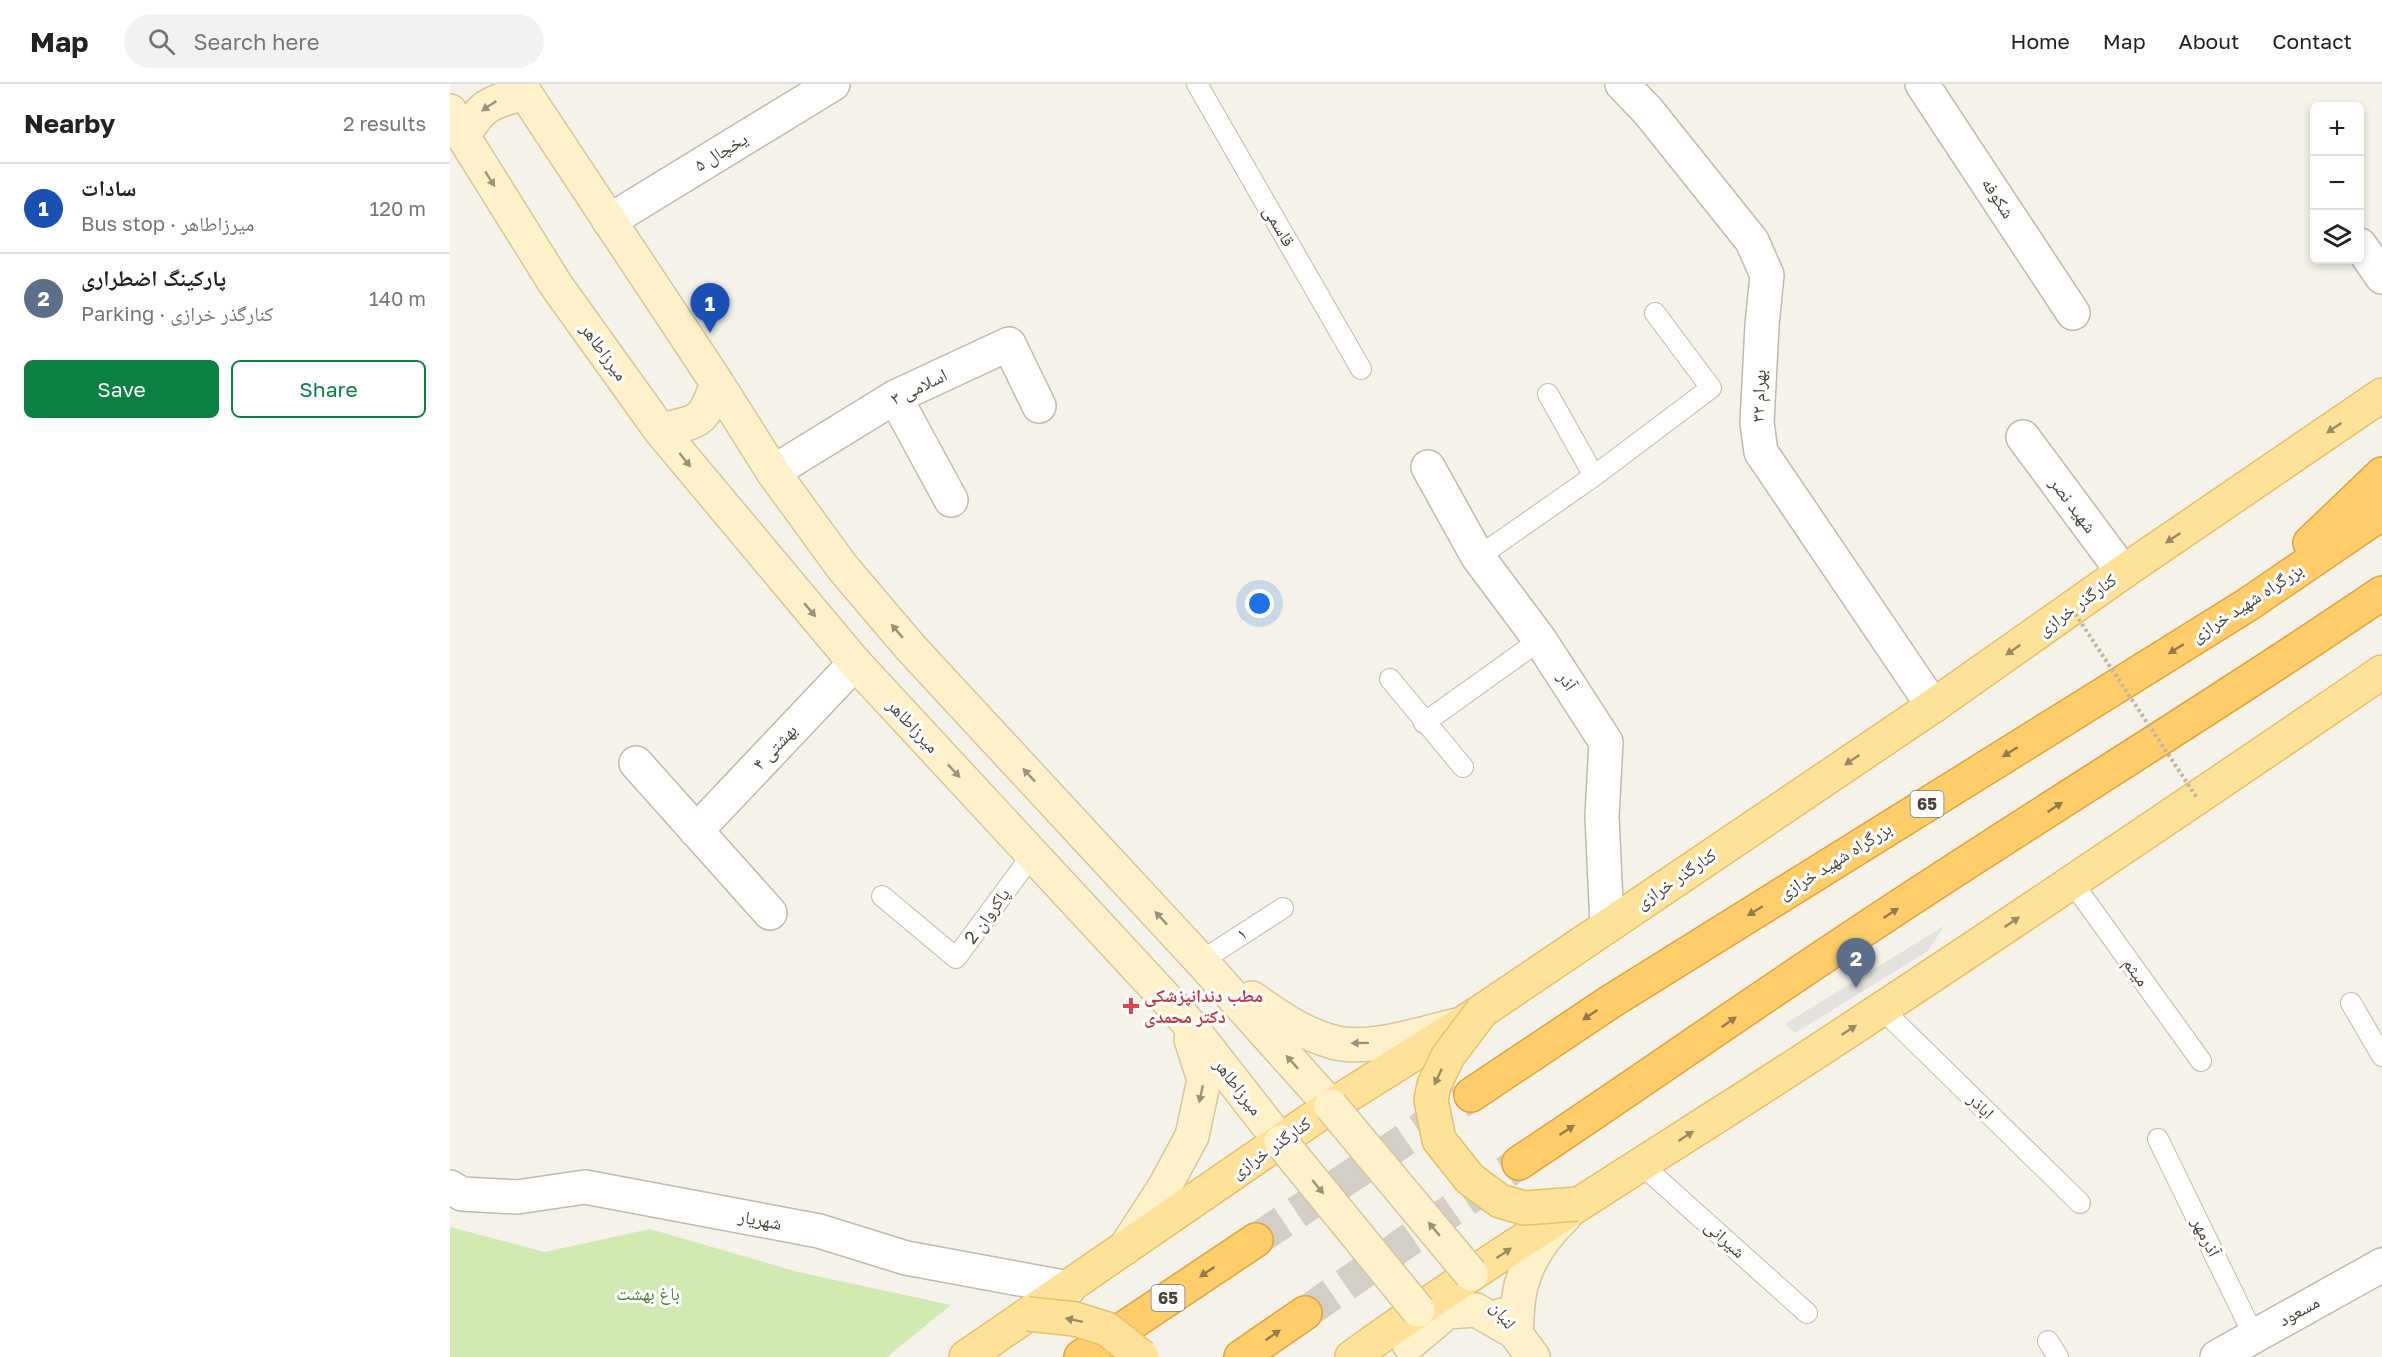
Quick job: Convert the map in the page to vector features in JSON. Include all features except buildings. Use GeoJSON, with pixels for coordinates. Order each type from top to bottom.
{"type":"FeatureCollection","features":[{"type":"Feature","properties":{"kind":"highway"},"geometry":{"type":"LineString","coordinates":[[2247,605],[2382,474]]}},
{"type":"Feature","properties":{"kind":"highway","name":"بزرگراه شهید خرازی"},"geometry":{"type":"LineString","coordinates":[[1471,1095],[1610,1002],[2247,605],[2382,513]]}},
{"type":"Feature","properties":{"kind":"highway"},"geometry":{"type":"LineString","coordinates":[[1519,1162],[1660,1069],[1829,952],[2272,668],[2382,593]]}},
{"type":"Feature","properties":{"kind":"highway"},"geometry":{"type":"LineString","coordinates":[[2272,668],[2382,616]]}},
{"type":"Feature","properties":{"kind":"highway","name":"65"},"geometry":{"type":"LineString","coordinates":[[1081,1357],[1256,1240]]}},
{"type":"Feature","properties":{"kind":"highway"},"geometry":{"type":"LineString","coordinates":[[1241,1357],[1305,1313]]}},
{"type":"Feature","properties":{"kind":"main road"},"geometry":{"type":"LineString","coordinates":[[456,123],[475,116],[492,102],[529,87],[609,220],[717,383],[739,421],[843,568],[912,648],[1332,1106],[1471,1274]]}},
{"type":"Feature","properties":{"kind":"main road","name":"میرزاطاهر"},"geometry":{"type":"LineString","coordinates":[[456,123],[556,285],[660,430],[855,663],[1184,1018],[1281,1142],[1418,1310]]}},
{"type":"Feature","properties":{"kind":"main road"},"geometry":{"type":"LineString","coordinates":[[660,430],[690,423],[707,413],[717,383]]}},
{"type":"Feature","properties":{"kind":"main road","name":"کنارگذر خرازی"},"geometry":{"type":"LineString","coordinates":[[966,1357],[1332,1106],[1470,1018],[1933,706],[2123,572],[2382,395]]}},
{"type":"Feature","properties":{"kind":"main road"},"geometry":{"type":"LineString","coordinates":[[1352,1357],[1577,1204],[1642,1165],[1882,1009],[2382,672]]}},
{"type":"Feature","properties":{"kind":"main road"},"geometry":{"type":"LineString","coordinates":[[1201,961],[1284,1021],[1334,1042],[1362,1044],[1389,1040],[1470,1018]]}},
{"type":"Feature","properties":{"kind":"main road"},"geometry":{"type":"LineString","coordinates":[[1125,1248],[1164,1188],[1192,1136],[1204,1080],[1184,1018]]}},
{"type":"Feature","properties":{"kind":"main road"},"geometry":{"type":"LineString","coordinates":[[1470,1018],[1434,1085],[1431,1100],[1439,1140],[1470,1179],[1500,1201],[1524,1208],[1577,1204]]}},
{"type":"Feature","properties":{"kind":"main road"},"geometry":{"type":"LineString","coordinates":[[1525,1345],[1520,1287],[1528,1265],[1547,1233],[1577,1204]]}},
{"type":"Feature","properties":{"kind":"main road","name":"لنبان"},"geometry":{"type":"LineString","coordinates":[[1471,1274],[1525,1345]]}},
{"type":"Feature","properties":{"kind":"main road"},"geometry":{"type":"LineString","coordinates":[[1407,1350],[1418,1310]]}},
{"type":"Feature","properties":{"kind":"main road"},"geometry":{"type":"LineString","coordinates":[[1407,1350],[1447,1312],[1476,1310],[1525,1345]]}},
{"type":"Feature","properties":{"kind":"main road"},"geometry":{"type":"LineString","coordinates":[[1028,1314],[1075,1319],[1107,1329],[1142,1357]]}},
{"type":"Feature","properties":{"kind":"street","name":"یخچال ۵"},"geometry":{"type":"LineString","coordinates":[[609,220],[833,84]]}},
{"type":"Feature","properties":{"kind":"street","name":"بهرام ۳۲"},"geometry":{"type":"LineString","coordinates":[[1622,84],[1648,111],[1752,241],[1767,275],[1757,423],[1761,452],[1933,706]]}},
{"type":"Feature","properties":{"kind":"street","name":"شکوفه"},"geometry":{"type":"LineString","coordinates":[[1922,84],[2073,313]]}},
{"type":"Feature","properties":{"kind":"street"},"geometry":{"type":"LineString","coordinates":[[2364,251],[2382,277]]}},
{"type":"Feature","properties":{"kind":"street","name":"اسلامی ۳"},"geometry":{"type":"LineString","coordinates":[[773,472],[895,397],[1009,344],[1039,406]]}},
{"type":"Feature","properties":{"kind":"street"},"geometry":{"type":"LineString","coordinates":[[895,397],[951,500]]}},
{"type":"Feature","properties":{"kind":"street","name":"شهید نصر"},"geometry":{"type":"LineString","coordinates":[[2023,437],[2123,572]]}},
{"type":"Feature","properties":{"kind":"street","name":"آذر"},"geometry":{"type":"LineString","coordinates":[[1428,466],[1478,557],[1540,640],[1606,742],[1602,816],[1607,926]]}},
{"type":"Feature","properties":{"kind":"street","name":"بهشتی ۴"},"geometry":{"type":"LineString","coordinates":[[696,831],[855,663]]}},
{"type":"Feature","properties":{"kind":"street"},"geometry":{"type":"LineString","coordinates":[[636,763],[770,913]]}},
{"type":"Feature","properties":{"kind":"street","name":"شهریار"},"geometry":{"type":"LineString","coordinates":[[450,1187],[462,1194],[517,1197],[585,1187],[819,1231],[906,1258],[1069,1288]]}},
{"type":"Feature","properties":{"kind":"street","name":"مسعود"},"geometry":{"type":"LineString","coordinates":[[2217,1357],[2260,1347],[2382,1265]]}},
{"type":"Feature","properties":{"kind":"lane","name":"قاسمی"},"geometry":{"type":"LineString","coordinates":[[1197,84],[1361,369]]}},
{"type":"Feature","properties":{"kind":"lane"},"geometry":{"type":"LineString","coordinates":[[1478,557],[1594,476],[1711,388],[1655,313]]}},
{"type":"Feature","properties":{"kind":"lane"},"geometry":{"type":"LineString","coordinates":[[1548,394],[1594,476]]}},
{"type":"Feature","properties":{"kind":"lane"},"geometry":{"type":"LineString","coordinates":[[1424,723],[1540,640]]}},
{"type":"Feature","properties":{"kind":"lane"},"geometry":{"type":"LineString","coordinates":[[1390,680],[1463,767]]}},
{"type":"Feature","properties":{"kind":"lane","name":"پاکروان 2"},"geometry":{"type":"LineString","coordinates":[[882,896],[956,958],[1032,855]]}},
{"type":"Feature","properties":{"kind":"lane","name":"میثم"},"geometry":{"type":"LineString","coordinates":[[2072,882],[2201,1061]]}},
{"type":"Feature","properties":{"kind":"lane","name":"۱"},"geometry":{"type":"LineString","coordinates":[[1201,961],[1283,908]]}},
{"type":"Feature","properties":{"kind":"lane"},"geometry":{"type":"LineString","coordinates":[[2351,1003],[2382,1056]]}},
{"type":"Feature","properties":{"kind":"lane","name":"اباذر"},"geometry":{"type":"LineString","coordinates":[[1882,1009],[2080,1203]]}},
{"type":"Feature","properties":{"kind":"lane","name":"آذرمهر"},"geometry":{"type":"LineString","coordinates":[[2158,1139],[2260,1347]]}},
{"type":"Feature","properties":{"kind":"lane","name":"شیرانی"},"geometry":{"type":"LineString","coordinates":[[1642,1165],[1807,1313]]}},
{"type":"Feature","properties":{"kind":"path"},"geometry":{"type":"LineString","coordinates":[[2072,609],[2197,798]]}},
{"type":"Feature","properties":{"kind":"green space","name":"باغ بهشت"},"geometry":{"type":"Polygon","coordinates":[[[450,1227],[545,1252],[650,1229],[798,1272],[951,1305],[887,1357],[450,1357],[450,1227]]]}},
{"type":"Feature","properties":{"kind":"shaded area"},"geometry":{"type":"Polygon","coordinates":[[[1944,926],[1928,951],[1795,1033],[1785,1024],[1944,926]]]}},
{"type":"Feature","properties":{"kind":"tunnel"},"geometry":{"type":"LineString","coordinates":[[1256,1240],[1471,1095]]}},
{"type":"Feature","properties":{"kind":"tunnel"},"geometry":{"type":"LineString","coordinates":[[1305,1313],[1519,1163]]}},
{"type":"Feature","properties":{"kind":"place","name":"سادات"},"geometry":{"type":"Point","coordinates":[710,333]}},
{"type":"Feature","properties":{"kind":"place","name":"پارکینگ اضطراری"},"geometry":{"type":"Point","coordinates":[1856,988]}},
{"type":"Feature","properties":{"kind":"place","name":"مطب دندانپزشکی دکتر محمدی"},"geometry":{"type":"Point","coordinates":[1131,1006]}}]}
